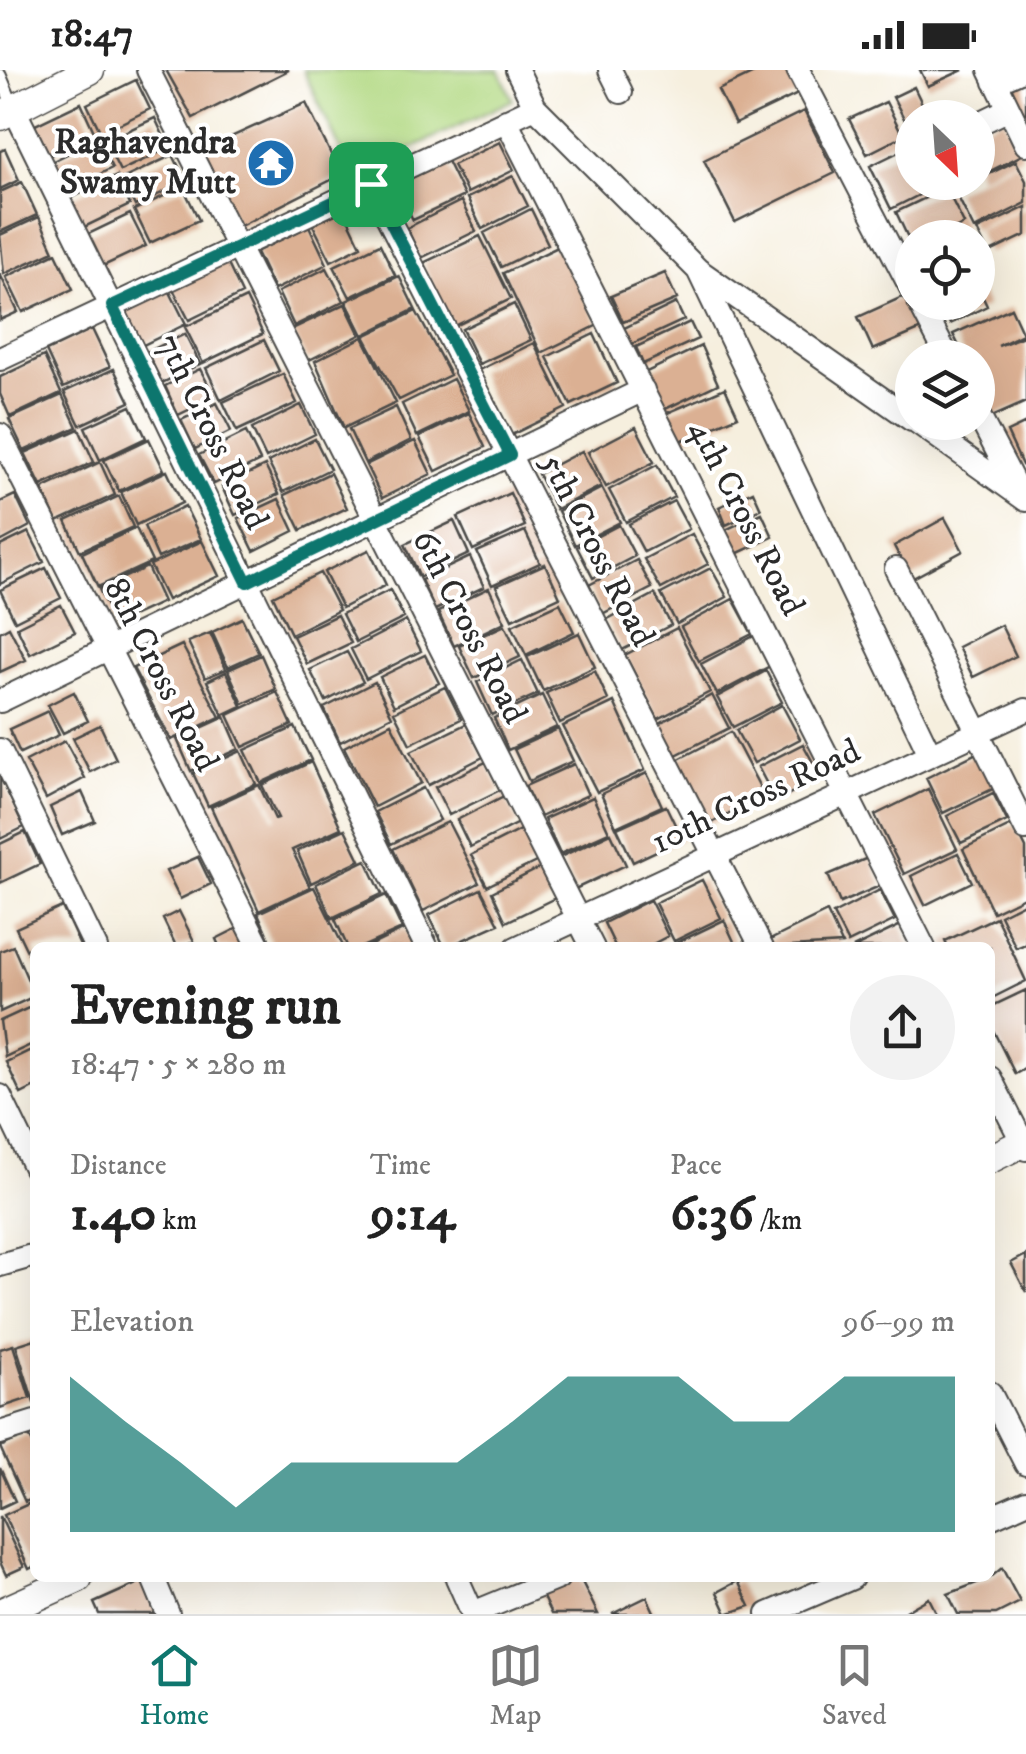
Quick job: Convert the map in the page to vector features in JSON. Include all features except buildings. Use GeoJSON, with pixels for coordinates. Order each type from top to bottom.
{"type":"FeatureCollection","features":[{"type":"Feature","properties":{"kind":"street"},"geometry":{"type":"LineString","coordinates":[[7,112],[90,70]]}},
{"type":"Feature","properties":{"kind":"street","name":"6th Cross Road"},"geometry":{"type":"LineString","coordinates":[[148,70],[590,942]]}},
{"type":"Feature","properties":{"kind":"street"},"geometry":{"type":"LineString","coordinates":[[517,70],[535,107],[698,270],[895,407]]}},
{"type":"Feature","properties":{"kind":"street"},"geometry":{"type":"LineString","coordinates":[[610,70],[621,92]]}},
{"type":"Feature","properties":{"kind":"street"},"geometry":{"type":"LineString","coordinates":[[798,70],[895,257]]}},
{"type":"Feature","properties":{"kind":"street"},"geometry":{"type":"LineString","coordinates":[[1022,70],[992,76],[1026,144]]}},
{"type":"Feature","properties":{"kind":"street"},"geometry":{"type":"LineString","coordinates":[[0,359],[535,107]]}},
{"type":"Feature","properties":{"kind":"street"},"geometry":{"type":"LineString","coordinates":[[995,116],[1009,109]]}},
{"type":"Feature","properties":{"kind":"street","name":"7th Cross Road"},"geometry":{"type":"LineString","coordinates":[[7,112],[112,306],[424,942]]}},
{"type":"Feature","properties":{"kind":"street","name":"4th Cross Road"},"geometry":{"type":"LineString","coordinates":[[506,120],[921,942]]}},
{"type":"Feature","properties":{"kind":"street","name":"5th Cross Road"},"geometry":{"type":"LineString","coordinates":[[371,184],[759,942]]}},
{"type":"Feature","properties":{"kind":"street"},"geometry":{"type":"LineString","coordinates":[[698,270],[930,754]]}},
{"type":"Feature","properties":{"kind":"street"},"geometry":{"type":"LineString","coordinates":[[0,701],[643,390]]}},
{"type":"Feature","properties":{"kind":"street","name":"8th Cross Road"},"geometry":{"type":"LineString","coordinates":[[0,435],[257,942]]}},
{"type":"Feature","properties":{"kind":"street"},"geometry":{"type":"LineString","coordinates":[[942,440],[1023,497]]}},
{"type":"Feature","properties":{"kind":"street"},"geometry":{"type":"LineString","coordinates":[[992,440],[1023,497]]}},
{"type":"Feature","properties":{"kind":"street"},"geometry":{"type":"LineString","coordinates":[[896,570],[1026,829]]}},
{"type":"Feature","properties":{"kind":"street","name":"10th Cross Road"},"geometry":{"type":"LineString","coordinates":[[528,942],[1026,710]]}},
{"type":"Feature","properties":{"kind":"street"},"geometry":{"type":"LineString","coordinates":[[0,750],[93,942]]}},
{"type":"Feature","properties":{"kind":"street"},"geometry":{"type":"LineString","coordinates":[[995,1087],[1025,1144],[995,1156]]}},
{"type":"Feature","properties":{"kind":"street"},"geometry":{"type":"LineString","coordinates":[[0,1096],[30,1158]]}},
{"type":"Feature","properties":{"kind":"street"},"geometry":{"type":"LineString","coordinates":[[0,1264],[30,1256]]}},
{"type":"Feature","properties":{"kind":"street"},"geometry":{"type":"LineString","coordinates":[[995,1404],[1026,1464]]}},
{"type":"Feature","properties":{"kind":"street"},"geometry":{"type":"LineString","coordinates":[[0,1432],[30,1423]]}},
{"type":"Feature","properties":{"kind":"street"},"geometry":{"type":"LineString","coordinates":[[995,1516],[1026,1502]]}},
{"type":"Feature","properties":{"kind":"street"},"geometry":{"type":"LineString","coordinates":[[0,1614],[69,1582]]}},
{"type":"Feature","properties":{"kind":"street"},"geometry":{"type":"LineString","coordinates":[[155,1582],[168,1614]]}},
{"type":"Feature","properties":{"kind":"street"},"geometry":{"type":"LineString","coordinates":[[459,1582],[473,1613],[548,1582]]}},
{"type":"Feature","properties":{"kind":"street"},"geometry":{"type":"LineString","coordinates":[[768,1614],[843,1582]]}},
{"type":"Feature","properties":{"kind":"lane"},"geometry":{"type":"LineString","coordinates":[[0,76],[7,112]]}},
{"type":"Feature","properties":{"kind":"green space"},"geometry":{"type":"Polygon","coordinates":[[[303,70],[499,70],[513,100],[353,176],[303,70]]]}},
{"type":"Feature","properties":{"kind":"place","name":"Raghavendra Swamy Mutt"},"geometry":{"type":"Point","coordinates":[271,163]}},
{"type":"Feature","properties":{"kind":"route"},"geometry":{"type":"LineString","coordinates":[[371,184],[510,455],[247,582],[112,306],[371,184]]}}]}
